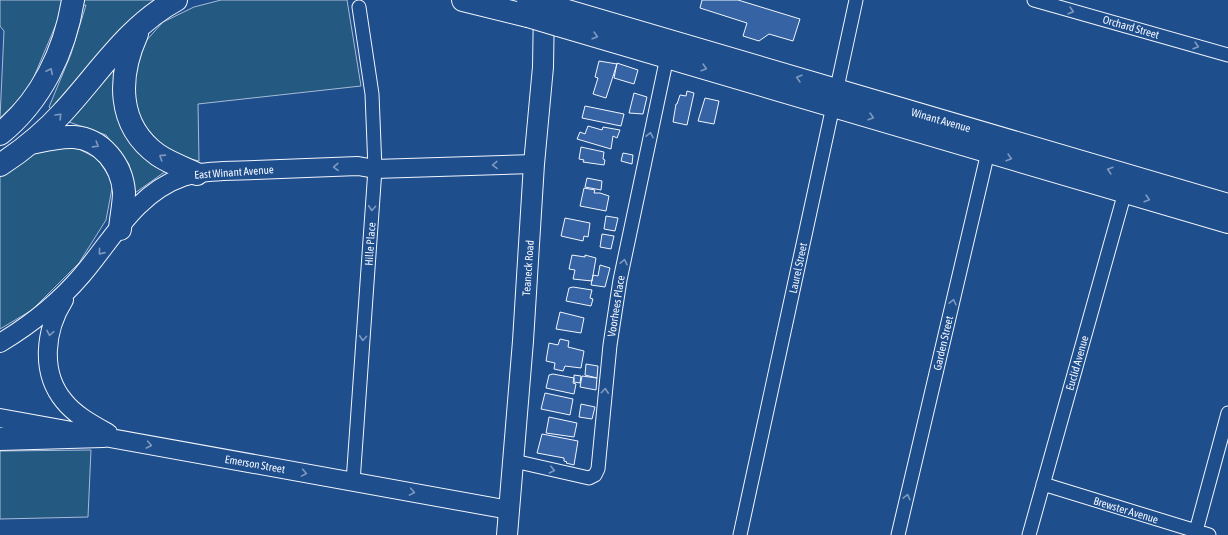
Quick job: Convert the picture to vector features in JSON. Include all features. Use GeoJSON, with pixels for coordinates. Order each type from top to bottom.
{"type":"FeatureCollection","features":[{"type":"Feature","properties":{"kind":"highway"},"geometry":{"type":"LineString","coordinates":[[0,134],[23,111],[40,88],[54,65],[64,40],[73,0]]}},
{"type":"Feature","properties":{"kind":"highway"},"geometry":{"type":"LineString","coordinates":[[0,166],[31,143],[64,112],[112,54],[142,24],[176,0]]}},
{"type":"Feature","properties":{"kind":"highway"},"geometry":{"type":"LineString","coordinates":[[463,0],[553,11]]}},
{"type":"Feature","properties":{"kind":"highway","name":"Winant Avenue"},"geometry":{"type":"LineString","coordinates":[[553,11],[655,36],[988,152],[1228,222]]}},
{"type":"Feature","properties":{"kind":"highway","name":"Winant Avenue"},"geometry":{"type":"LineString","coordinates":[[553,11],[667,57],[835,98],[1228,205]]}},
{"type":"Feature","properties":{"kind":"highway"},"geometry":{"type":"LineString","coordinates":[[142,24],[130,50],[124,76],[124,98],[130,120],[142,138],[157,154],[196,174]]}},
{"type":"Feature","properties":{"kind":"highway"},"geometry":{"type":"LineString","coordinates":[[31,143],[58,138],[74,137],[92,142],[109,155],[119,170],[124,191],[120,229]]}},
{"type":"Feature","properties":{"kind":"highway"},"geometry":{"type":"LineString","coordinates":[[0,439],[103,436]]}},
{"type":"Feature","properties":{"kind":"main road","name":"Teaneck Road"},"geometry":{"type":"LineString","coordinates":[[507,535],[514,461],[534,164],[543,67],[553,11]]}},
{"type":"Feature","properties":{"kind":"main road","name":"East Winant Avenue"},"geometry":{"type":"LineString","coordinates":[[0,343],[43,313],[82,275],[138,206],[154,192],[172,182],[196,174],[210,172],[358,166],[375,169],[534,164]]}},
{"type":"Feature","properties":{"kind":"main road"},"geometry":{"type":"LineString","coordinates":[[82,275],[59,307],[52,324],[48,351],[50,371],[59,395],[76,413],[100,429],[128,441]]}},
{"type":"Feature","properties":{"kind":"main road","name":"Emerson Street"},"geometry":{"type":"LineString","coordinates":[[0,418],[509,510]]}},
{"type":"Feature","properties":{"kind":"street","name":"Laurel Street"},"geometry":{"type":"LineString","coordinates":[[740,535],[856,0]]}},
{"type":"Feature","properties":{"kind":"street","name":"Orchard Street"},"geometry":{"type":"LineString","coordinates":[[1034,0],[1228,55]]}},
{"type":"Feature","properties":{"kind":"street","name":"Hille Place"},"geometry":{"type":"LineString","coordinates":[[352,482],[375,169],[372,94],[358,7]]}},
{"type":"Feature","properties":{"kind":"street","name":"Voorhees Place"},"geometry":{"type":"LineString","coordinates":[[514,461],[589,478],[595,475],[598,469],[610,345],[620,280],[667,57]]}},
{"type":"Feature","properties":{"kind":"street","name":"Garden Street"},"geometry":{"type":"LineString","coordinates":[[898,535],[988,152]]}},
{"type":"Feature","properties":{"kind":"street","name":"Euclid Avenue"},"geometry":{"type":"LineString","coordinates":[[1030,535],[1125,192]]}},
{"type":"Feature","properties":{"kind":"street"},"geometry":{"type":"LineString","coordinates":[[1202,533],[1228,413]]}},
{"type":"Feature","properties":{"kind":"street","name":"Brewster Avenue"},"geometry":{"type":"LineString","coordinates":[[1043,484],[1202,533]]}},
{"type":"Feature","properties":{"kind":"shaded area"},"geometry":{"type":"Polygon","coordinates":[[[0,0],[160,0],[52,110],[49,107],[71,54],[86,5],[62,10],[28,91],[0,118],[4,31],[0,26],[0,0]]]}},
{"type":"Feature","properties":{"kind":"shaded area"},"geometry":{"type":"Polygon","coordinates":[[[221,0],[347,0],[361,86],[198,104],[199,161],[170,154],[142,123],[132,90],[136,52],[163,22],[194,7],[221,0]]]}},
{"type":"Feature","properties":{"kind":"shaded area"},"geometry":{"type":"Polygon","coordinates":[[[117,57],[116,101],[166,171],[132,195],[129,164],[106,135],[69,122],[117,57]]]}},
{"type":"Feature","properties":{"kind":"shaded area"},"geometry":{"type":"Polygon","coordinates":[[[71,145],[98,159],[113,183],[106,220],[79,263],[32,310],[0,329],[0,175],[37,151],[71,145]]]}},
{"type":"Feature","properties":{"kind":"shaded area"},"geometry":{"type":"Polygon","coordinates":[[[91,450],[88,517],[0,519],[0,451],[91,450]]]}},
{"type":"Feature","properties":{"kind":"building"},"geometry":{"type":"Polygon","coordinates":[[[702,0],[738,0],[800,19],[793,41],[769,34],[759,41],[743,36],[747,23],[700,8],[702,0]]]}},
{"type":"Feature","properties":{"kind":"building"},"geometry":{"type":"Polygon","coordinates":[[[599,61],[617,64],[606,98],[593,94],[598,78],[595,77],[599,61]]]}},
{"type":"Feature","properties":{"kind":"building"},"geometry":{"type":"Polygon","coordinates":[[[617,63],[638,70],[634,84],[614,78],[617,63]]]}},
{"type":"Feature","properties":{"kind":"building"},"geometry":{"type":"Polygon","coordinates":[[[687,91],[694,93],[687,125],[673,122],[676,104],[680,95],[686,96],[687,91]]]}},
{"type":"Feature","properties":{"kind":"building"},"geometry":{"type":"Polygon","coordinates":[[[634,93],[647,97],[643,114],[629,113],[634,93]]]}},
{"type":"Feature","properties":{"kind":"building"},"geometry":{"type":"Polygon","coordinates":[[[705,98],[719,101],[714,124],[698,121],[705,98]]]}},
{"type":"Feature","properties":{"kind":"building"},"geometry":{"type":"Polygon","coordinates":[[[585,106],[624,114],[621,126],[582,118],[585,106]]]}},
{"type":"Feature","properties":{"kind":"building"},"geometry":{"type":"Polygon","coordinates":[[[588,126],[602,130],[603,127],[620,130],[617,138],[613,136],[611,149],[577,139],[580,132],[585,134],[588,126]]]}},
{"type":"Feature","properties":{"kind":"building"},"geometry":{"type":"Polygon","coordinates":[[[581,147],[604,152],[604,165],[583,162],[584,160],[579,159],[581,147]]]}},
{"type":"Feature","properties":{"kind":"building"},"geometry":{"type":"Polygon","coordinates":[[[623,153],[633,155],[632,164],[621,161],[623,153]]]}},
{"type":"Feature","properties":{"kind":"building"},"geometry":{"type":"Polygon","coordinates":[[[587,178],[602,181],[601,190],[585,187],[587,178]]]}},
{"type":"Feature","properties":{"kind":"building"},"geometry":{"type":"Polygon","coordinates":[[[584,188],[595,190],[594,193],[609,196],[606,211],[580,206],[584,188]]]}},
{"type":"Feature","properties":{"kind":"building"},"geometry":{"type":"Polygon","coordinates":[[[606,216],[618,218],[615,231],[604,229],[606,216]]]}},
{"type":"Feature","properties":{"kind":"building"},"geometry":{"type":"Polygon","coordinates":[[[565,218],[590,223],[588,237],[584,236],[583,241],[561,236],[565,218]]]}},
{"type":"Feature","properties":{"kind":"building"},"geometry":{"type":"Polygon","coordinates":[[[602,234],[614,236],[611,249],[600,247],[602,234]]]}},
{"type":"Feature","properties":{"kind":"building"},"geometry":{"type":"Polygon","coordinates":[[[572,255],[585,257],[585,255],[596,258],[592,281],[573,279],[575,270],[569,269],[572,255]]]}},
{"type":"Feature","properties":{"kind":"building"},"geometry":{"type":"Polygon","coordinates":[[[600,265],[610,268],[605,287],[591,285],[593,275],[598,276],[600,265]]]}},
{"type":"Feature","properties":{"kind":"building"},"geometry":{"type":"Polygon","coordinates":[[[573,287],[592,290],[590,298],[593,299],[591,306],[566,301],[569,288],[573,287]]]}},
{"type":"Feature","properties":{"kind":"building"},"geometry":{"type":"Polygon","coordinates":[[[560,312],[584,318],[581,333],[556,329],[560,312]]]}},
{"type":"Feature","properties":{"kind":"building"},"geometry":{"type":"Polygon","coordinates":[[[560,339],[569,341],[568,347],[584,351],[581,368],[565,366],[563,371],[554,369],[555,363],[546,361],[549,343],[558,345],[560,339]]]}},
{"type":"Feature","properties":{"kind":"building"},"geometry":{"type":"Polygon","coordinates":[[[586,364],[598,366],[597,378],[585,375],[586,364]]]}},
{"type":"Feature","properties":{"kind":"building"},"geometry":{"type":"Polygon","coordinates":[[[553,374],[574,378],[573,383],[576,384],[574,394],[546,388],[549,375],[553,374]]]}},
{"type":"Feature","properties":{"kind":"building"},"geometry":{"type":"Polygon","coordinates":[[[574,375],[581,376],[580,383],[574,382],[574,375]]]}},
{"type":"Feature","properties":{"kind":"building"},"geometry":{"type":"Polygon","coordinates":[[[582,376],[597,378],[596,390],[580,387],[582,376]]]}},
{"type":"Feature","properties":{"kind":"building"},"geometry":{"type":"Polygon","coordinates":[[[545,393],[573,399],[570,415],[541,409],[545,393]]]}},
{"type":"Feature","properties":{"kind":"building"},"geometry":{"type":"Polygon","coordinates":[[[581,404],[595,407],[592,419],[579,417],[581,404]]]}},
{"type":"Feature","properties":{"kind":"building"},"geometry":{"type":"Polygon","coordinates":[[[549,417],[577,423],[574,437],[546,433],[549,417]]]}},
{"type":"Feature","properties":{"kind":"building"},"geometry":{"type":"Polygon","coordinates":[[[542,434],[578,441],[574,465],[566,463],[567,462],[564,461],[564,458],[537,453],[542,434]]]}}]}
